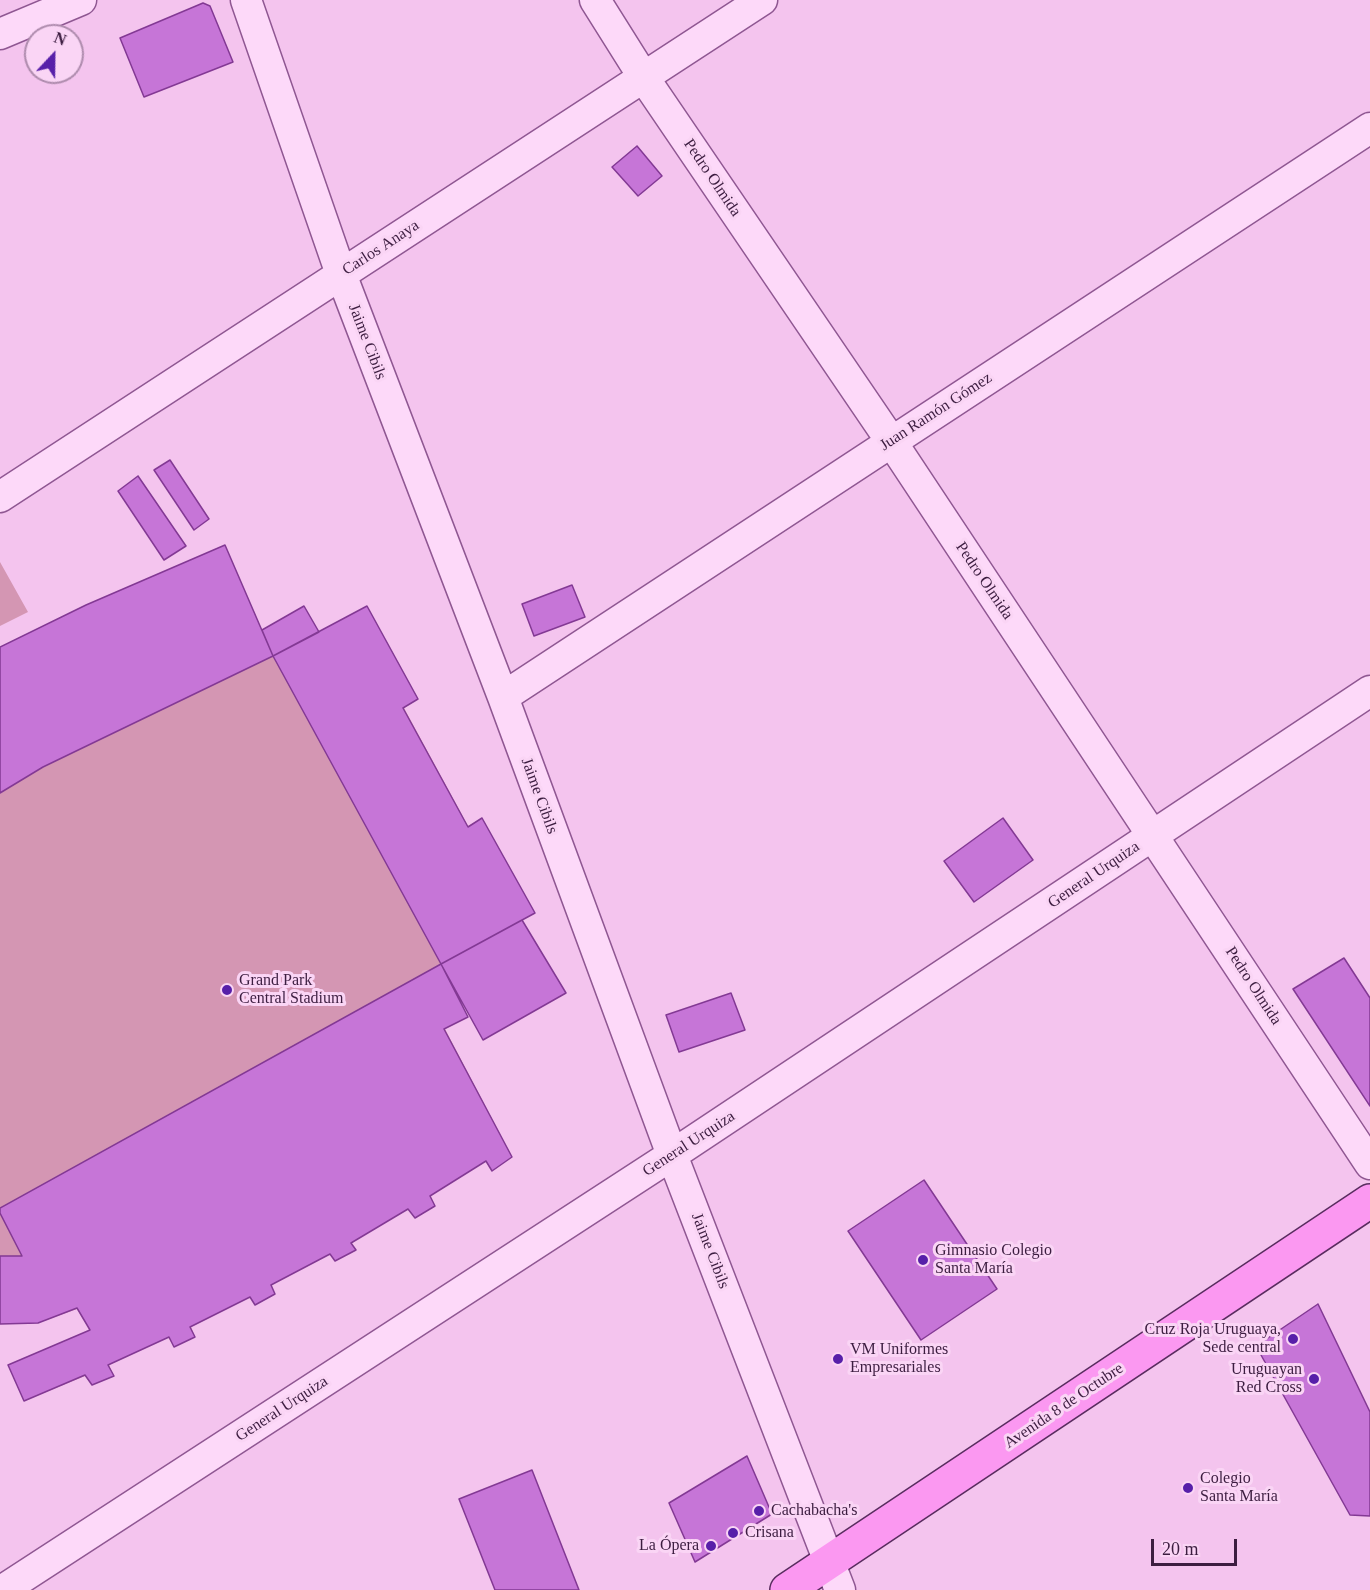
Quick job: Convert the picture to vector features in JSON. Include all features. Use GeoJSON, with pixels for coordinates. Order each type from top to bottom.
{"type":"FeatureCollection","features":[{"type":"Feature","properties":{"kind":"main road","name":"Avenida 8 de Octubre"},"geometry":{"type":"LineString","coordinates":[[787,1590],[835,1576],[1370,1201]]}},
{"type":"Feature","properties":{"kind":"street"},"geometry":{"type":"LineString","coordinates":[[0,34],[81,0]]}},
{"type":"Feature","properties":{"kind":"street","name":"Jaime Cibils"},"geometry":{"type":"LineString","coordinates":[[246,0],[341,274],[503,697],[672,1155],[835,1576]]}},
{"type":"Feature","properties":{"kind":"street","name":"Pedro Olmida"},"geometry":{"type":"LineString","coordinates":[[595,0],[644,78],[891,441],[1154,835],[1370,1164]]}},
{"type":"Feature","properties":{"kind":"street","name":"Carlos Anaya"},"geometry":{"type":"LineString","coordinates":[[0,497],[762,0]]}},
{"type":"Feature","properties":{"kind":"street","name":"Juan Ramón Gómez"},"geometry":{"type":"LineString","coordinates":[[503,697],[1370,128]]}},
{"type":"Feature","properties":{"kind":"street","name":"General Urquiza"},"geometry":{"type":"LineString","coordinates":[[3,1590],[672,1155],[1370,691]]}},
{"type":"Feature","properties":{"kind":"shaded area","name":"Grand Park Central Stadium"},"geometry":{"type":"Polygon","coordinates":[[[225,545],[262,630],[304,606],[319,632],[367,606],[418,699],[404,708],[468,826],[482,818],[535,913],[441,964],[468,1017],[445,1029],[512,1157],[492,1171],[485,1161],[430,1196],[435,1206],[415,1218],[408,1209],[351,1243],[356,1250],[335,1261],[330,1254],[271,1285],[275,1294],[255,1305],[250,1297],[191,1327],[195,1337],[174,1347],[168,1337],[109,1365],[114,1376],[92,1385],[85,1376],[24,1401],[8,1365],[90,1330],[77,1309],[38,1323],[0,1324],[0,647],[86,605],[225,545]]]}},
{"type":"Feature","properties":{"kind":"shaded area"},"geometry":{"type":"Polygon","coordinates":[[[0,562],[28,612],[0,626],[0,562]]]}},
{"type":"Feature","properties":{"kind":"building"},"geometry":{"type":"Polygon","coordinates":[[[203,3],[210,6],[233,62],[144,97],[120,38],[203,3]]]}},
{"type":"Feature","properties":{"kind":"building"},"geometry":{"type":"Polygon","coordinates":[[[637,146],[662,176],[638,196],[612,167],[637,146]]]}},
{"type":"Feature","properties":{"kind":"building"},"geometry":{"type":"Polygon","coordinates":[[[170,460],[209,519],[194,530],[154,470],[170,460]]]}},
{"type":"Feature","properties":{"kind":"building"},"geometry":{"type":"Polygon","coordinates":[[[138,476],[186,546],[164,560],[118,491],[138,476]]]}},
{"type":"Feature","properties":{"kind":"building"},"geometry":{"type":"Polygon","coordinates":[[[225,545],[273,656],[43,767],[0,793],[0,647],[86,605],[225,545]]]}},
{"type":"Feature","properties":{"kind":"building"},"geometry":{"type":"Polygon","coordinates":[[[572,585],[585,617],[534,636],[522,604],[572,585]]]}},
{"type":"Feature","properties":{"kind":"building"},"geometry":{"type":"Polygon","coordinates":[[[304,606],[319,632],[273,656],[262,630],[304,606]]]}},
{"type":"Feature","properties":{"kind":"building"},"geometry":{"type":"Polygon","coordinates":[[[367,606],[418,699],[403,708],[468,827],[482,818],[535,913],[441,964],[273,656],[367,606]]]}},
{"type":"Feature","properties":{"kind":"building"},"geometry":{"type":"Polygon","coordinates":[[[1003,818],[1033,860],[974,902],[944,861],[1003,818]]]}},
{"type":"Feature","properties":{"kind":"building"},"geometry":{"type":"Polygon","coordinates":[[[522,920],[566,993],[483,1040],[441,964],[522,920]]]}},
{"type":"Feature","properties":{"kind":"building"},"geometry":{"type":"Polygon","coordinates":[[[1344,958],[1370,998],[1370,1106],[1293,989],[1344,958]]]}},
{"type":"Feature","properties":{"kind":"building"},"geometry":{"type":"Polygon","coordinates":[[[441,964],[468,1017],[444,1029],[512,1157],[492,1171],[486,1161],[430,1196],[435,1206],[415,1218],[408,1209],[351,1243],[356,1250],[335,1261],[330,1254],[271,1285],[275,1294],[255,1305],[250,1297],[190,1327],[195,1337],[174,1347],[169,1337],[108,1365],[114,1376],[92,1385],[85,1375],[24,1401],[8,1365],[90,1330],[77,1308],[38,1323],[0,1324],[0,1256],[22,1256],[0,1213],[0,1208],[441,964]]]}},
{"type":"Feature","properties":{"kind":"building"},"geometry":{"type":"Polygon","coordinates":[[[731,993],[745,1030],[679,1052],[666,1015],[731,993]]]}},
{"type":"Feature","properties":{"kind":"building","name":"Gimnasio Colegio Santa María"},"geometry":{"type":"Polygon","coordinates":[[[924,1180],[997,1289],[921,1340],[848,1231],[924,1180]]]}},
{"type":"Feature","properties":{"kind":"building","name":"Uruguayan Red Cross"},"geometry":{"type":"Polygon","coordinates":[[[1318,1304],[1370,1412],[1370,1516],[1350,1515],[1256,1346],[1318,1304]]]}},
{"type":"Feature","properties":{"kind":"building"},"geometry":{"type":"Polygon","coordinates":[[[747,1456],[772,1514],[695,1562],[669,1503],[747,1456]]]}},
{"type":"Feature","properties":{"kind":"building"},"geometry":{"type":"Polygon","coordinates":[[[532,1470],[579,1590],[495,1590],[459,1499],[532,1470]]]}},
{"type":"Feature","properties":{"kind":"place","name":"Grand Park Central Stadium"},"geometry":{"type":"Point","coordinates":[227,990]}},
{"type":"Feature","properties":{"kind":"place","name":"Gimnasio Colegio Santa María"},"geometry":{"type":"Point","coordinates":[923,1260]}},
{"type":"Feature","properties":{"kind":"place","name":"Cruz Roja Uruguaya, Sede central"},"geometry":{"type":"Point","coordinates":[1293,1339]}},
{"type":"Feature","properties":{"kind":"place","name":"VM Uniformes Empresariales"},"geometry":{"type":"Point","coordinates":[838,1359]}},
{"type":"Feature","properties":{"kind":"place","name":"Uruguayan Red Cross"},"geometry":{"type":"Point","coordinates":[1314,1379]}},
{"type":"Feature","properties":{"kind":"place","name":"Colegio Santa María"},"geometry":{"type":"Point","coordinates":[1188,1488]}},
{"type":"Feature","properties":{"kind":"place","name":"Cachabacha's"},"geometry":{"type":"Point","coordinates":[759,1511]}},
{"type":"Feature","properties":{"kind":"place","name":"Crisana"},"geometry":{"type":"Point","coordinates":[733,1533]}},
{"type":"Feature","properties":{"kind":"place","name":"La Ópera"},"geometry":{"type":"Point","coordinates":[711,1546]}}]}
